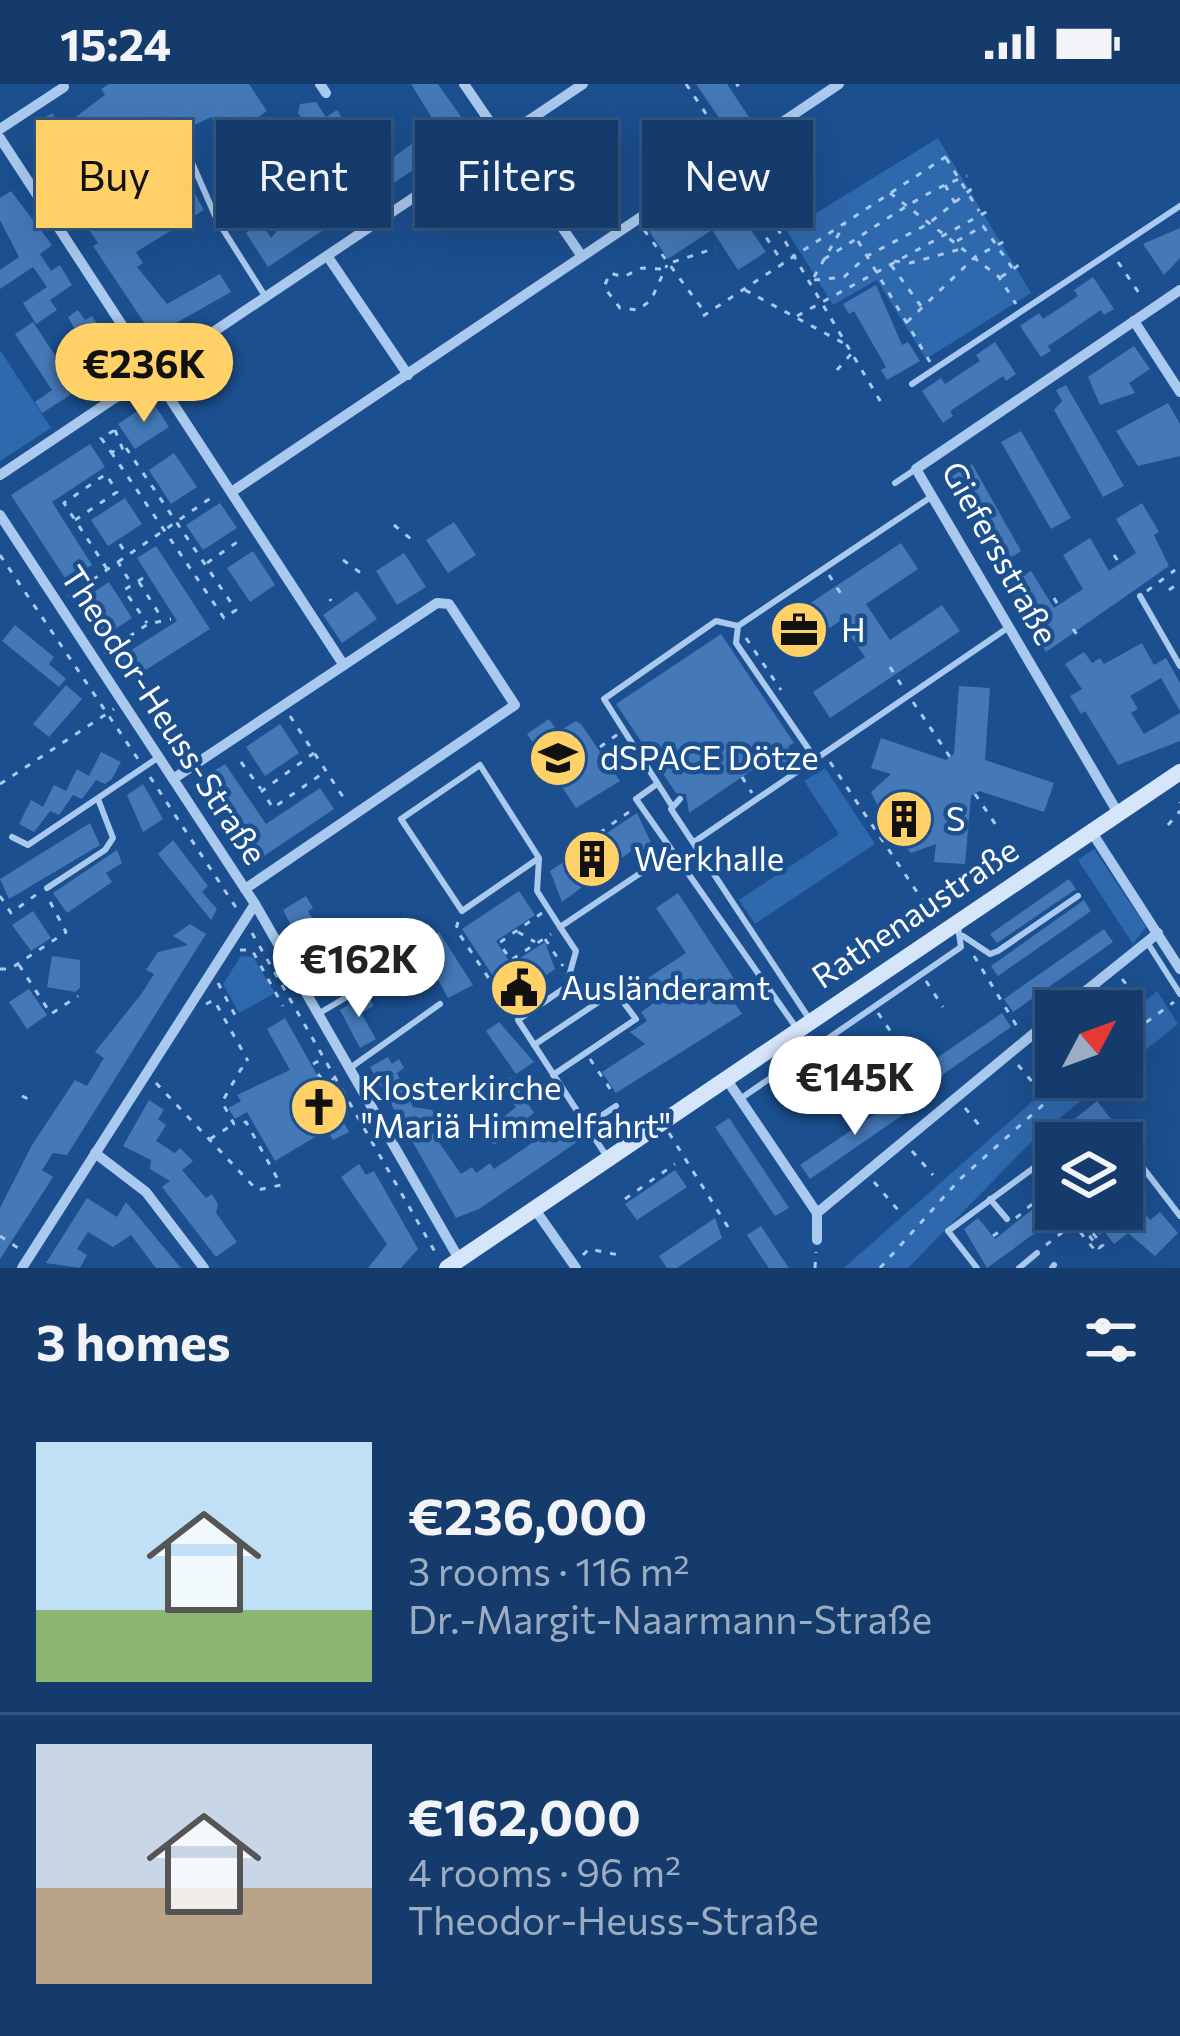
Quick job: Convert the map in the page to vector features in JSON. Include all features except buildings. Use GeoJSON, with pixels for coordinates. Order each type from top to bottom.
{"type":"FeatureCollection","features":[{"type":"Feature","properties":{"kind":"street"},"geometry":{"type":"LineString","coordinates":[[464,84],[488,120]]}},
{"type":"Feature","properties":{"kind":"street"},"geometry":{"type":"LineString","coordinates":[[529,120],[583,84]]}},
{"type":"Feature","properties":{"kind":"street"},"geometry":{"type":"LineString","coordinates":[[784,120],[839,84]]}},
{"type":"Feature","properties":{"kind":"street"},"geometry":{"type":"LineString","coordinates":[[64,86],[0,133],[343,664]]}},
{"type":"Feature","properties":{"kind":"street"},"geometry":{"type":"LineString","coordinates":[[0,475],[415,197]]}},
{"type":"Feature","properties":{"kind":"street"},"geometry":{"type":"LineString","coordinates":[[231,488],[408,376],[642,214]]}},
{"type":"Feature","properties":{"kind":"street"},"geometry":{"type":"LineString","coordinates":[[562,228],[581,255]]}},
{"type":"Feature","properties":{"kind":"street"},"geometry":{"type":"LineString","coordinates":[[328,257],[408,376]]}},
{"type":"Feature","properties":{"kind":"street","name":"Giefersstraße"},"geometry":{"type":"LineString","coordinates":[[1118,813],[916,469],[1180,290]]}},
{"type":"Feature","properties":{"kind":"street"},"geometry":{"type":"LineString","coordinates":[[1134,321],[1180,392]]}},
{"type":"Feature","properties":{"kind":"street","name":"Theodor-Heuss-Straße"},"geometry":{"type":"LineString","coordinates":[[0,515],[255,904],[453,1263]]}},
{"type":"Feature","properties":{"kind":"street"},"geometry":{"type":"LineString","coordinates":[[173,778],[445,602],[515,705],[245,889]]}},
{"type":"Feature","properties":{"kind":"street","name":"Rathenaustraße"},"geometry":{"type":"LineString","coordinates":[[453,1263],[804,1024],[960,933],[1091,831],[1180,772]]}},
{"type":"Feature","properties":{"kind":"street"},"geometry":{"type":"LineString","coordinates":[[1091,831],[1180,969]]}},
{"type":"Feature","properties":{"kind":"street"},"geometry":{"type":"LineString","coordinates":[[22,1268],[255,904]]}},
{"type":"Feature","properties":{"kind":"street"},"geometry":{"type":"LineString","coordinates":[[1087,990],[1158,933]]}},
{"type":"Feature","properties":{"kind":"street"},"geometry":{"type":"LineString","coordinates":[[817,1213],[1035,1033]]}},
{"type":"Feature","properties":{"kind":"street"},"geometry":{"type":"LineString","coordinates":[[725,1077],[817,1213],[817,1240]]}},
{"type":"Feature","properties":{"kind":"street"},"geometry":{"type":"LineString","coordinates":[[95,1154],[146,1192],[204,1268]]}},
{"type":"Feature","properties":{"kind":"street"},"geometry":{"type":"LineString","coordinates":[[534,1208],[574,1266]]}},
{"type":"Feature","properties":{"kind":"lane"},"geometry":{"type":"LineString","coordinates":[[192,163],[217,220],[267,299]]}},
{"type":"Feature","properties":{"kind":"lane"},"geometry":{"type":"LineString","coordinates":[[912,384],[1180,206]]}},
{"type":"Feature","properties":{"kind":"lane"},"geometry":{"type":"LineString","coordinates":[[895,483],[916,469]]}},
{"type":"Feature","properties":{"kind":"lane"},"geometry":{"type":"LineString","coordinates":[[804,1024],[672,806],[603,704],[609,693],[716,621],[738,626],[932,496]]}},
{"type":"Feature","properties":{"kind":"lane"},"geometry":{"type":"LineString","coordinates":[[1140,596],[1180,666]]}},
{"type":"Feature","properties":{"kind":"lane"},"geometry":{"type":"LineString","coordinates":[[738,626],[736,643],[814,757]]}},
{"type":"Feature","properties":{"kind":"lane"},"geometry":{"type":"LineString","coordinates":[[694,842],[1009,627]]}},
{"type":"Feature","properties":{"kind":"lane"},"geometry":{"type":"LineString","coordinates":[[12,837],[28,845],[159,757]]}},
{"type":"Feature","properties":{"kind":"lane"},"geometry":{"type":"LineString","coordinates":[[539,858],[462,911],[401,819],[480,765],[539,858],[537,891],[576,951],[566,987],[518,1020],[608,1159]]}},
{"type":"Feature","properties":{"kind":"lane"},"geometry":{"type":"LineString","coordinates":[[657,784],[636,799],[804,1024]]}},
{"type":"Feature","properties":{"kind":"lane"},"geometry":{"type":"LineString","coordinates":[[47,888],[105,850],[113,838],[98,799]]}},
{"type":"Feature","properties":{"kind":"lane"},"geometry":{"type":"LineString","coordinates":[[672,806],[680,800]]}},
{"type":"Feature","properties":{"kind":"lane"},"geometry":{"type":"LineString","coordinates":[[560,927],[672,852]]}},
{"type":"Feature","properties":{"kind":"lane"},"geometry":{"type":"LineString","coordinates":[[960,933],[990,954],[1078,896]]}},
{"type":"Feature","properties":{"kind":"lane"},"geometry":{"type":"LineString","coordinates":[[740,1099],[961,947],[960,933]]}},
{"type":"Feature","properties":{"kind":"lane"},"geometry":{"type":"LineString","coordinates":[[303,987],[400,942]]}},
{"type":"Feature","properties":{"kind":"lane"},"geometry":{"type":"LineString","coordinates":[[1147,942],[1180,996]]}},
{"type":"Feature","properties":{"kind":"lane"},"geometry":{"type":"LineString","coordinates":[[318,1014],[365,986],[394,977]]}},
{"type":"Feature","properties":{"kind":"lane"},"geometry":{"type":"LineString","coordinates":[[534,1045],[615,991],[636,1019],[553,1075]]}},
{"type":"Feature","properties":{"kind":"lane"},"geometry":{"type":"LineString","coordinates":[[349,1069],[440,1004]]}},
{"type":"Feature","properties":{"kind":"lane"},"geometry":{"type":"LineString","coordinates":[[586,1126],[616,1106]]}},
{"type":"Feature","properties":{"kind":"lane"},"geometry":{"type":"LineString","coordinates":[[1143,1166],[1180,1216]]}},
{"type":"Feature","properties":{"kind":"lane"},"geometry":{"type":"LineString","coordinates":[[977,1268],[948,1233],[1035,1167]]}},
{"type":"Feature","properties":{"kind":"lane"},"geometry":{"type":"LineString","coordinates":[[989,1199],[1006,1219]]}},
{"type":"Feature","properties":{"kind":"lane"},"geometry":{"type":"LineString","coordinates":[[1019,1268],[1037,1253]]}},
{"type":"Feature","properties":{"kind":"path"},"geometry":{"type":"LineString","coordinates":[[686,84],[710,120]]}},
{"type":"Feature","properties":{"kind":"path"},"geometry":{"type":"LineString","coordinates":[[650,240],[704,315],[953,152]]}},
{"type":"Feature","properties":{"kind":"path"},"geometry":{"type":"LineString","coordinates":[[945,157],[980,214]]}},
{"type":"Feature","properties":{"kind":"path"},"geometry":{"type":"LineString","coordinates":[[824,260],[944,184],[967,176]]}},
{"type":"Feature","properties":{"kind":"path"},"geometry":{"type":"LineString","coordinates":[[944,184],[955,203]]}},
{"type":"Feature","properties":{"kind":"path"},"geometry":{"type":"LineString","coordinates":[[812,280],[844,277],[866,256],[928,224],[974,188]]}},
{"type":"Feature","properties":{"kind":"path"},"geometry":{"type":"LineString","coordinates":[[890,193],[999,278],[1020,310]]}},
{"type":"Feature","properties":{"kind":"path"},"geometry":{"type":"LineString","coordinates":[[797,316],[988,211]]}},
{"type":"Feature","properties":{"kind":"path"},"geometry":{"type":"LineString","coordinates":[[812,280],[846,222]]}},
{"type":"Feature","properties":{"kind":"path"},"geometry":{"type":"LineString","coordinates":[[955,243],[982,226],[1012,269]]}},
{"type":"Feature","properties":{"kind":"path"},"geometry":{"type":"LineString","coordinates":[[760,228],[783,263]]}},
{"type":"Feature","properties":{"kind":"path"},"geometry":{"type":"LineString","coordinates":[[780,228],[882,404]]}},
{"type":"Feature","properties":{"kind":"path"},"geometry":{"type":"LineString","coordinates":[[857,240],[935,369]]}},
{"type":"Feature","properties":{"kind":"path"},"geometry":{"type":"LineString","coordinates":[[907,322],[975,257],[1005,241]]}},
{"type":"Feature","properties":{"kind":"path"},"geometry":{"type":"LineString","coordinates":[[666,266],[651,300],[638,310],[620,308],[604,287],[610,273],[623,277],[716,248]]}},
{"type":"Feature","properties":{"kind":"path"},"geometry":{"type":"LineString","coordinates":[[891,262],[910,263],[963,248]]}},
{"type":"Feature","properties":{"kind":"path"},"geometry":{"type":"LineString","coordinates":[[1111,250],[1143,299]]}},
{"type":"Feature","properties":{"kind":"path"},"geometry":{"type":"LineString","coordinates":[[891,262],[922,308]]}},
{"type":"Feature","properties":{"kind":"path"},"geometry":{"type":"LineString","coordinates":[[999,278],[1019,265]]}},
{"type":"Feature","properties":{"kind":"path"},"geometry":{"type":"LineString","coordinates":[[743,289],[849,346]]}},
{"type":"Feature","properties":{"kind":"path"},"geometry":{"type":"LineString","coordinates":[[838,370],[853,352]]}},
{"type":"Feature","properties":{"kind":"path"},"geometry":{"type":"LineString","coordinates":[[115,430],[122,442],[236,610],[224,618],[101,438],[115,430]]}},
{"type":"Feature","properties":{"kind":"path"},"geometry":{"type":"LineString","coordinates":[[111,452],[122,450],[122,442]]}},
{"type":"Feature","properties":{"kind":"path"},"geometry":{"type":"LineString","coordinates":[[110,479],[132,456]]}},
{"type":"Feature","properties":{"kind":"path"},"geometry":{"type":"LineString","coordinates":[[75,520],[118,492],[106,474],[64,503],[75,520],[107,569]]}},
{"type":"Feature","properties":{"kind":"path"},"geometry":{"type":"LineString","coordinates":[[58,603],[231,488]]}},
{"type":"Feature","properties":{"kind":"path"},"geometry":{"type":"LineString","coordinates":[[394,524],[411,539]]}},
{"type":"Feature","properties":{"kind":"path"},"geometry":{"type":"LineString","coordinates":[[205,564],[254,530]]}},
{"type":"Feature","properties":{"kind":"path"},"geometry":{"type":"LineString","coordinates":[[120,544],[127,555]]}},
{"type":"Feature","properties":{"kind":"path"},"geometry":{"type":"LineString","coordinates":[[0,555],[243,918],[328,1068],[453,1263]]}},
{"type":"Feature","properties":{"kind":"path"},"geometry":{"type":"LineString","coordinates":[[1114,555],[1120,565]]}},
{"type":"Feature","properties":{"kind":"path"},"geometry":{"type":"LineString","coordinates":[[343,560],[362,574]]}},
{"type":"Feature","properties":{"kind":"path"},"geometry":{"type":"LineString","coordinates":[[118,562],[159,608],[163,620]]}},
{"type":"Feature","properties":{"kind":"path"},"geometry":{"type":"LineString","coordinates":[[825,569],[841,593]]}},
{"type":"Feature","properties":{"kind":"path"},"geometry":{"type":"LineString","coordinates":[[1140,596],[1175,570]]}},
{"type":"Feature","properties":{"kind":"path"},"geometry":{"type":"LineString","coordinates":[[138,581],[124,590],[148,624]]}},
{"type":"Feature","properties":{"kind":"path"},"geometry":{"type":"LineString","coordinates":[[1169,590],[1180,582]]}},
{"type":"Feature","properties":{"kind":"path"},"geometry":{"type":"LineString","coordinates":[[1054,598],[1058,605]]}},
{"type":"Feature","properties":{"kind":"path"},"geometry":{"type":"LineString","coordinates":[[105,652],[148,624],[171,620]]}},
{"type":"Feature","properties":{"kind":"path"},"geometry":{"type":"LineString","coordinates":[[738,626],[787,698]]}},
{"type":"Feature","properties":{"kind":"path"},"geometry":{"type":"LineString","coordinates":[[1073,629],[1080,639]]}},
{"type":"Feature","properties":{"kind":"path"},"geometry":{"type":"LineString","coordinates":[[890,667],[903,687]]}},
{"type":"Feature","properties":{"kind":"path"},"geometry":{"type":"LineString","coordinates":[[912,701],[950,757]]}},
{"type":"Feature","properties":{"kind":"path"},"geometry":{"type":"LineString","coordinates":[[0,784],[123,704]]}},
{"type":"Feature","properties":{"kind":"path"},"geometry":{"type":"LineString","coordinates":[[283,705],[348,805]]}},
{"type":"Feature","properties":{"kind":"path"},"geometry":{"type":"LineString","coordinates":[[600,747],[622,732]]}},
{"type":"Feature","properties":{"kind":"path"},"geometry":{"type":"LineString","coordinates":[[823,751],[932,914]]}},
{"type":"Feature","properties":{"kind":"path"},"geometry":{"type":"LineString","coordinates":[[262,790],[314,753]]}},
{"type":"Feature","properties":{"kind":"path"},"geometry":{"type":"LineString","coordinates":[[241,762],[274,808],[326,771]]}},
{"type":"Feature","properties":{"kind":"path"},"geometry":{"type":"LineString","coordinates":[[742,777],[757,800]]}},
{"type":"Feature","properties":{"kind":"path"},"geometry":{"type":"LineString","coordinates":[[975,794],[998,828]]}},
{"type":"Feature","properties":{"kind":"path"},"geometry":{"type":"LineString","coordinates":[[562,859],[640,805]]}},
{"type":"Feature","properties":{"kind":"path"},"geometry":{"type":"LineString","coordinates":[[1168,825],[1180,811]]}},
{"type":"Feature","properties":{"kind":"path"},"geometry":{"type":"LineString","coordinates":[[0,896],[11,913],[47,888],[50,907],[66,932],[18,964],[0,968]]}},
{"type":"Feature","properties":{"kind":"path"},"geometry":{"type":"LineString","coordinates":[[548,908],[499,943],[511,960],[560,927]]}},
{"type":"Feature","properties":{"kind":"path"},"geometry":{"type":"LineString","coordinates":[[462,911],[456,929],[518,1020]]}},
{"type":"Feature","properties":{"kind":"path"},"geometry":{"type":"LineString","coordinates":[[517,930],[536,943]]}},
{"type":"Feature","properties":{"kind":"path"},"geometry":{"type":"LineString","coordinates":[[960,933],[1026,1040]]}},
{"type":"Feature","properties":{"kind":"path"},"geometry":{"type":"LineString","coordinates":[[544,938],[569,976]]}},
{"type":"Feature","properties":{"kind":"path"},"geometry":{"type":"LineString","coordinates":[[240,949],[252,950],[284,1006]]}},
{"type":"Feature","properties":{"kind":"path"},"geometry":{"type":"LineString","coordinates":[[370,954],[385,961],[407,954],[413,966],[419,962]]}},
{"type":"Feature","properties":{"kind":"path"},"geometry":{"type":"LineString","coordinates":[[18,964],[51,1014],[79,996]]}},
{"type":"Feature","properties":{"kind":"path"},"geometry":{"type":"LineString","coordinates":[[229,967],[218,984],[235,1015]]}},
{"type":"Feature","properties":{"kind":"path"},"geometry":{"type":"LineString","coordinates":[[1113,968],[1131,990]]}},
{"type":"Feature","properties":{"kind":"path"},"geometry":{"type":"LineString","coordinates":[[922,974],[944,1007]]}},
{"type":"Feature","properties":{"kind":"path"},"geometry":{"type":"LineString","coordinates":[[1143,1024],[1180,996]]}},
{"type":"Feature","properties":{"kind":"path"},"geometry":{"type":"LineString","coordinates":[[205,1005],[214,1000],[249,1063],[223,1098],[234,1124]]}},
{"type":"Feature","properties":{"kind":"path"},"geometry":{"type":"LineString","coordinates":[[874,1006],[891,1032]]}},
{"type":"Feature","properties":{"kind":"path"},"geometry":{"type":"LineString","coordinates":[[830,1037],[856,1076]]}},
{"type":"Feature","properties":{"kind":"path"},"geometry":{"type":"LineString","coordinates":[[586,1053],[620,1104],[616,1106]]}},
{"type":"Feature","properties":{"kind":"path"},"geometry":{"type":"LineString","coordinates":[[1009,1054],[1035,1084]]}},
{"type":"Feature","properties":{"kind":"path"},"geometry":{"type":"LineString","coordinates":[[313,1064],[322,1058]]}},
{"type":"Feature","properties":{"kind":"path"},"geometry":{"type":"LineString","coordinates":[[792,1063],[821,1106],[839,1094]]}},
{"type":"Feature","properties":{"kind":"path"},"geometry":{"type":"LineString","coordinates":[[167,1065],[154,1085],[257,1190],[281,1185],[246,1122],[208,1140]]}},
{"type":"Feature","properties":{"kind":"path"},"geometry":{"type":"LineString","coordinates":[[328,1068],[319,1073],[331,1091],[335,1088],[328,1076],[336,1079]]}},
{"type":"Feature","properties":{"kind":"path"},"geometry":{"type":"LineString","coordinates":[[599,1073],[606,1069]]}},
{"type":"Feature","properties":{"kind":"path"},"geometry":{"type":"LineString","coordinates":[[22,1096],[34,1102]]}},
{"type":"Feature","properties":{"kind":"path"},"geometry":{"type":"LineString","coordinates":[[955,1098],[984,1131]]}},
{"type":"Feature","properties":{"kind":"path"},"geometry":{"type":"LineString","coordinates":[[880,1268],[960,1180],[1051,1098]]}},
{"type":"Feature","properties":{"kind":"path"},"geometry":{"type":"LineString","coordinates":[[662,1121],[728,1227]]}},
{"type":"Feature","properties":{"kind":"path"},"geometry":{"type":"LineString","coordinates":[[903,1141],[934,1175]]}},
{"type":"Feature","properties":{"kind":"path"},"geometry":{"type":"LineString","coordinates":[[625,1199],[675,1164]]}},
{"type":"Feature","properties":{"kind":"path"},"geometry":{"type":"LineString","coordinates":[[1029,1171],[1035,1178]]}},
{"type":"Feature","properties":{"kind":"path"},"geometry":{"type":"LineString","coordinates":[[865,1172],[898,1210]]}},
{"type":"Feature","properties":{"kind":"path"},"geometry":{"type":"LineString","coordinates":[[993,1236],[1035,1201]]}},
{"type":"Feature","properties":{"kind":"path"},"geometry":{"type":"LineString","coordinates":[[1037,1253],[1070,1230]]}},
{"type":"Feature","properties":{"kind":"path"},"geometry":{"type":"LineString","coordinates":[[1084,1230],[1094,1250]]}},
{"type":"Feature","properties":{"kind":"path"},"geometry":{"type":"LineString","coordinates":[[0,1236],[29,1256]]}},
{"type":"Feature","properties":{"kind":"path"},"geometry":{"type":"LineString","coordinates":[[815,1268],[817,1240]]}},
{"type":"Feature","properties":{"kind":"path"},"geometry":{"type":"LineString","coordinates":[[574,1266],[589,1249],[624,1256]]}},
{"type":"Feature","properties":{"kind":"shaded area"},"geometry":{"type":"Polygon","coordinates":[[[938,138],[1031,293],[926,359],[877,280],[833,305],[787,231],[813,228],[813,215],[938,138]]]}},
{"type":"Feature","properties":{"kind":"shaded area"},"geometry":{"type":"Polygon","coordinates":[[[0,350],[51,428],[0,461],[0,350]]]}},
{"type":"Feature","properties":{"kind":"shaded area"},"geometry":{"type":"Polygon","coordinates":[[[825,768],[875,844],[755,924],[739,900],[839,834],[804,781],[825,768]]]}},
{"type":"Feature","properties":{"kind":"shaded area"},"geometry":{"type":"Polygon","coordinates":[[[1094,849],[1146,927],[1133,944],[1078,860],[1094,849]]]}},
{"type":"Feature","properties":{"kind":"shaded area"},"geometry":{"type":"Polygon","coordinates":[[[241,956],[253,957],[275,993],[239,1013],[223,984],[241,956]]]}},
{"type":"Feature","properties":{"kind":"shaded area"},"geometry":{"type":"Polygon","coordinates":[[[1157,991],[1178,1024],[1143,1052],[1143,1003],[1157,991]]]}},
{"type":"Feature","properties":{"kind":"shaded area"},"geometry":{"type":"Polygon","coordinates":[[[1036,1098],[1085,1098],[1055,1122],[1035,1122],[1035,1138],[908,1268],[844,1268],[1036,1098]]]}},
{"type":"Feature","properties":{"kind":"place","name":"H"},"geometry":{"type":"Point","coordinates":[799,630]}},
{"type":"Feature","properties":{"kind":"place","name":"dSPACE Dötze"},"geometry":{"type":"Point","coordinates":[558,758]}},
{"type":"Feature","properties":{"kind":"place","name":"S"},"geometry":{"type":"Point","coordinates":[904,819]}},
{"type":"Feature","properties":{"kind":"place","name":"Werkhalle"},"geometry":{"type":"Point","coordinates":[592,859]}},
{"type":"Feature","properties":{"kind":"place","name":"Ausländeramt"},"geometry":{"type":"Point","coordinates":[519,988]}},
{"type":"Feature","properties":{"kind":"place","name":"Klosterkirche \"Mariä Himmelfahrt\""},"geometry":{"type":"Point","coordinates":[319,1107]}}]}
